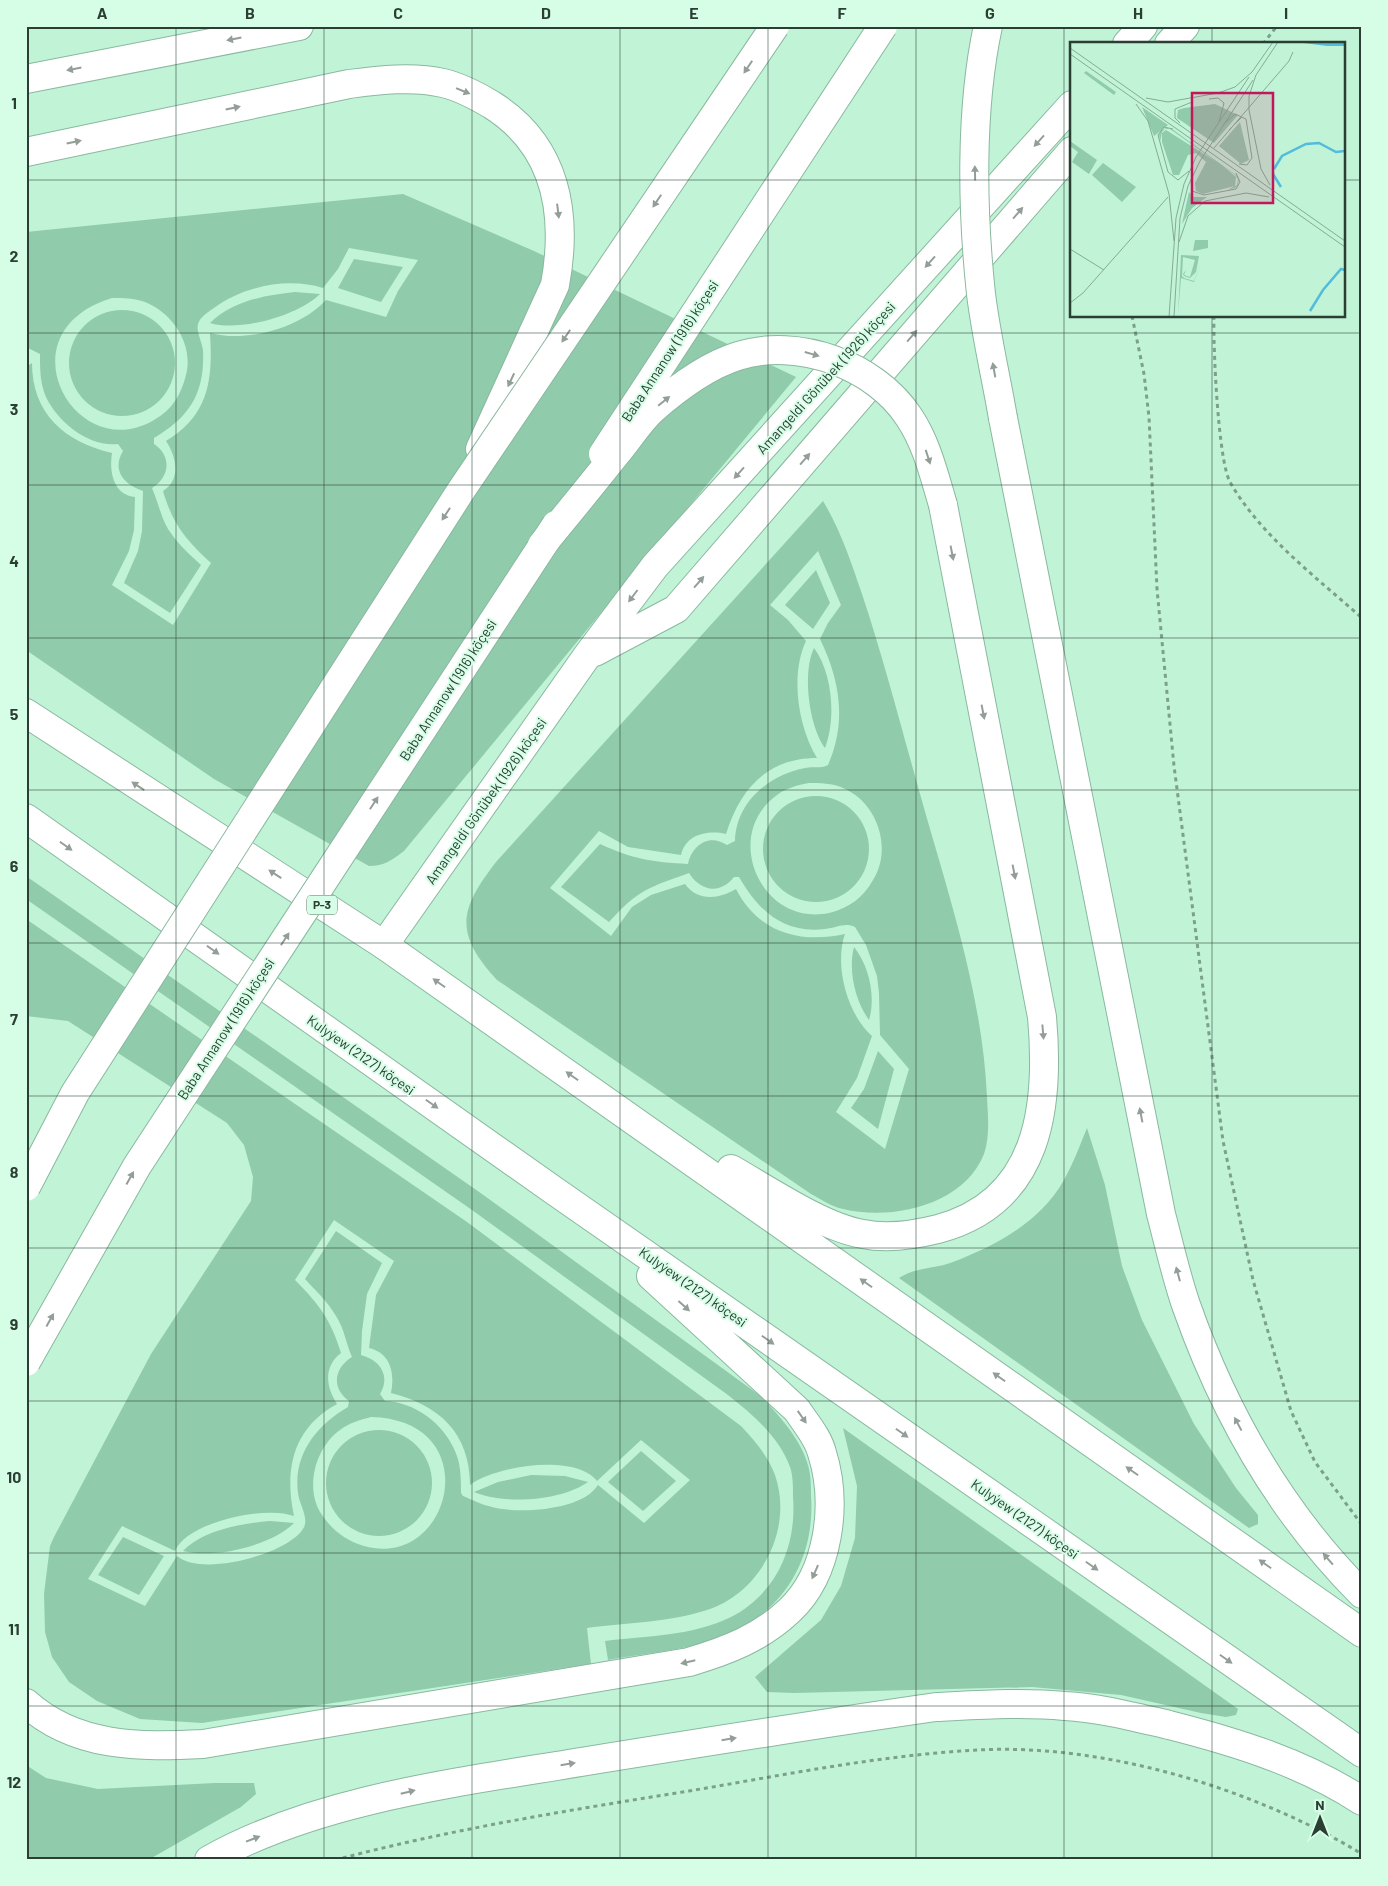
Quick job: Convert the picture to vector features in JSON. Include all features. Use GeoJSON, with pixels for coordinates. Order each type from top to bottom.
{"type":"FeatureCollection","features":[{"type":"Feature","properties":{"kind":"main road"},"geometry":{"type":"LineString","coordinates":[[26,79],[299,26]]}},
{"type":"Feature","properties":{"kind":"main road"},"geometry":{"type":"LineString","coordinates":[[26,1187],[76,1092],[460,492],[775,26]]}},
{"type":"Feature","properties":{"kind":"main road","name":"Baba Annanow (1916) köçesi"},"geometry":{"type":"LineString","coordinates":[[26,1362],[137,1166],[883,26]]}},
{"type":"Feature","properties":{"kind":"main road"},"geometry":{"type":"LineString","coordinates":[[988,26],[975,118],[976,194],[982,294],[1003,418],[1161,1214],[1186,1304],[1216,1382],[1255,1456],[1302,1528],[1362,1594]]}},
{"type":"Feature","properties":{"kind":"main road"},"geometry":{"type":"LineString","coordinates":[[1129,42],[1143,26]]}},
{"type":"Feature","properties":{"kind":"main road"},"geometry":{"type":"LineString","coordinates":[[1171,42],[1185,26]]}},
{"type":"Feature","properties":{"kind":"main road"},"geometry":{"type":"LineString","coordinates":[[26,152],[349,84],[385,80],[416,80],[444,83],[480,98],[509,116],[532,141],[549,170],[556,196],[561,231],[560,258],[555,285],[460,492]]}},
{"type":"Feature","properties":{"kind":"main road","name":"Amangeldi Gönübek (1926) köçesi"},"geometry":{"type":"LineString","coordinates":[[384,945],[587,656],[655,566],[1070,107]]}},
{"type":"Feature","properties":{"kind":"main road","name":"Amangeldi Gönübek (1926) köçesi"},"geometry":{"type":"LineString","coordinates":[[587,656],[676,609],[1070,153]]}},
{"type":"Feature","properties":{"kind":"main road"},"geometry":{"type":"LineString","coordinates":[[542,545],[650,412],[686,383],[709,369],[738,356],[765,350],[803,352],[836,361],[864,374],[888,392],[908,416],[923,442],[943,505],[1042,1017],[1044,1080],[1041,1107],[1029,1152],[1016,1178],[982,1210],[952,1225],[924,1232],[886,1236],[862,1234],[827,1222],[612,1104]]}},
{"type":"Feature","properties":{"kind":"main road","name":"P-3"},"geometry":{"type":"LineString","coordinates":[[26,713],[384,945],[612,1104]]}},
{"type":"Feature","properties":{"kind":"main road","name":"Kulyýew (2127) köçesi"},"geometry":{"type":"LineString","coordinates":[[26,818],[556,1192],[1362,1753]]}},
{"type":"Feature","properties":{"kind":"main road"},"geometry":{"type":"LineString","coordinates":[[612,1104],[1362,1633]]}},
{"type":"Feature","properties":{"kind":"main road"},"geometry":{"type":"LineString","coordinates":[[26,1702],[39,1715],[63,1728],[96,1740],[125,1745],[203,1744],[689,1662],[725,1651],[753,1637],[790,1610],[805,1593],[817,1571],[828,1528],[827,1478],[822,1452],[815,1436],[797,1410],[774,1387],[556,1192]]}},
{"type":"Feature","properties":{"kind":"main road"},"geometry":{"type":"LineString","coordinates":[[209,1860],[227,1850],[300,1821],[427,1787],[838,1721],[946,1707],[1014,1704],[1066,1706],[1118,1712],[1219,1738],[1282,1760],[1345,1790],[1362,1801]]}},
{"type":"Feature","properties":{"kind":"path"},"geometry":{"type":"LineString","coordinates":[[1264,42],[1277,26]]}},
{"type":"Feature","properties":{"kind":"path"},"geometry":{"type":"LineString","coordinates":[[1132,318],[1144,374],[1148,416],[1157,589],[1174,766],[1223,1141],[1253,1280],[1291,1411],[1315,1462],[1362,1525]]}},
{"type":"Feature","properties":{"kind":"path"},"geometry":{"type":"LineString","coordinates":[[1214,318],[1222,442],[1229,480],[1259,524],[1362,618]]}},
{"type":"Feature","properties":{"kind":"path"},"geometry":{"type":"LineString","coordinates":[[335,1860],[448,1832],[510,1820],[819,1769],[914,1755],[979,1750],[1013,1750],[1098,1758],[1186,1777],[1295,1818],[1362,1854]]}},
{"type":"Feature","properties":{"kind":"green space"},"geometry":{"type":"Polygon","coordinates":[[[403,194],[534,251],[796,377],[404,851],[388,862],[369,866],[214,779],[26,650],[26,367],[32,363],[38,397],[54,423],[80,441],[112,453],[112,474],[117,487],[122,492],[135,497],[134,530],[129,551],[112,585],[173,625],[211,563],[181,531],[167,503],[163,491],[173,480],[175,467],[170,447],[166,441],[180,431],[200,408],[209,381],[210,333],[240,336],[272,331],[302,318],[326,300],[386,317],[398,291],[418,260],[349,248],[338,269],[323,288],[295,283],[252,289],[226,300],[200,319],[198,333],[203,350],[203,365],[198,391],[186,412],[167,430],[154,438],[154,444],[164,454],[166,460],[165,472],[162,478],[152,488],[161,514],[175,539],[201,565],[170,613],[124,583],[138,551],[142,531],[143,491],[126,481],[119,471],[120,458],[123,451],[118,444],[107,444],[85,437],[66,424],[51,406],[44,392],[40,354],[26,347],[26,232],[403,194]],[[112,298],[78,315],[60,338],[55,364],[61,389],[76,411],[98,426],[125,430],[154,420],[171,407],[186,375],[188,364],[187,352],[179,331],[155,307],[133,299],[112,298]]]}},
{"type":"Feature","properties":{"kind":"green space"},"geometry":{"type":"Polygon","coordinates":[[[354,259],[403,267],[381,302],[338,288],[354,259]]]}},
{"type":"Feature","properties":{"kind":"green space"},"geometry":{"type":"Polygon","coordinates":[[[295,292],[320,294],[298,309],[268,320],[236,325],[210,323],[228,309],[239,304],[261,297],[295,292]]]}},
{"type":"Feature","properties":{"kind":"green space"},"geometry":{"type":"Polygon","coordinates":[[[122,310],[142,314],[160,325],[171,343],[175,363],[171,383],[160,401],[142,412],[122,416],[102,412],[84,401],[73,383],[69,363],[73,343],[84,325],[102,314],[122,310]]]}},
{"type":"Feature","properties":{"kind":"green space"},"geometry":{"type":"Polygon","coordinates":[[[823,501],[845,547],[876,639],[970,975],[984,1056],[988,1119],[986,1147],[974,1171],[960,1186],[944,1197],[924,1205],[883,1213],[839,1208],[811,1194],[497,980],[473,948],[468,935],[466,921],[474,894],[496,862],[823,501]],[[818,551],[770,605],[788,620],[806,641],[798,669],[798,701],[805,731],[817,758],[799,759],[770,770],[758,779],[739,803],[726,834],[705,833],[699,835],[688,842],[681,855],[628,847],[599,831],[550,888],[611,936],[632,907],[651,895],[685,884],[696,894],[709,897],[723,895],[736,889],[745,904],[756,916],[768,925],[782,931],[812,937],[845,934],[841,960],[845,988],[856,1015],[863,1027],[872,1036],[857,1078],[836,1112],[885,1149],[909,1069],[880,1035],[877,976],[866,945],[855,927],[844,925],[810,930],[785,924],[764,910],[739,877],[734,877],[728,883],[717,888],[704,887],[689,873],[663,882],[637,896],[609,922],[561,887],[600,844],[643,859],[688,864],[693,851],[702,843],[714,840],[727,845],[735,841],[741,814],[748,803],[767,784],[779,777],[808,767],[828,765],[838,733],[839,701],[832,670],[820,639],[828,623],[841,605],[818,551]],[[809,783],[792,787],[777,795],[760,812],[752,832],[751,854],[756,874],[768,892],[784,906],[805,914],[829,913],[855,901],[865,892],[879,867],[882,854],[881,841],[873,815],[855,795],[835,785],[809,783]]]}},
{"type":"Feature","properties":{"kind":"green space"},"geometry":{"type":"Polygon","coordinates":[[[816,570],[830,603],[813,629],[785,605],[816,570]]]}},
{"type":"Feature","properties":{"kind":"green space"},"geometry":{"type":"Polygon","coordinates":[[[814,648],[825,671],[831,697],[831,724],[825,748],[815,727],[809,699],[808,671],[814,648]]]}},
{"type":"Feature","properties":{"kind":"green space"},"geometry":{"type":"Polygon","coordinates":[[[816,796],[836,800],[854,811],[865,829],[869,849],[865,869],[854,887],[836,898],[816,902],[796,898],[778,887],[767,869],[763,849],[767,829],[778,811],[796,800],[816,796]]]}},
{"type":"Feature","properties":{"kind":"green space"},"geometry":{"type":"Polygon","coordinates":[[[26,876],[482,1194],[762,1397],[788,1427],[799,1444],[808,1466],[811,1483],[811,1517],[803,1557],[795,1575],[771,1606],[755,1619],[722,1637],[674,1650],[608,1660],[605,1641],[685,1632],[716,1623],[731,1617],[747,1607],[761,1595],[772,1581],[781,1566],[787,1550],[793,1515],[791,1470],[773,1437],[756,1419],[728,1395],[472,1210],[26,899],[26,876]]]}},
{"type":"Feature","properties":{"kind":"green space"},"geometry":{"type":"Polygon","coordinates":[[[26,919],[467,1222],[741,1426],[769,1461],[775,1475],[780,1496],[780,1517],[776,1537],[768,1557],[757,1574],[743,1589],[726,1602],[707,1610],[663,1620],[587,1628],[591,1664],[202,1723],[140,1719],[97,1701],[69,1682],[52,1657],[45,1632],[44,1594],[50,1546],[151,1354],[251,1201],[253,1177],[244,1145],[227,1123],[68,1021],[26,1016],[26,919]],[[334,1220],[295,1280],[323,1313],[333,1331],[341,1353],[331,1364],[328,1377],[330,1391],[337,1404],[310,1425],[295,1451],[290,1482],[294,1516],[281,1513],[265,1513],[228,1518],[195,1532],[182,1541],[175,1551],[122,1526],[88,1579],[145,1606],[177,1556],[189,1562],[204,1564],[223,1564],[243,1560],[262,1555],[280,1547],[294,1538],[303,1529],[305,1525],[304,1511],[298,1493],[297,1479],[303,1453],[317,1432],[348,1407],[349,1401],[343,1396],[337,1384],[338,1372],[352,1357],[343,1331],[329,1306],[305,1279],[336,1231],[382,1263],[367,1294],[361,1355],[374,1361],[382,1370],[384,1381],[380,1394],[385,1401],[407,1405],[417,1410],[427,1416],[444,1432],[457,1456],[461,1493],[463,1496],[492,1507],[533,1510],[564,1505],[578,1500],[590,1494],[598,1485],[644,1523],[690,1480],[641,1440],[597,1481],[586,1472],[571,1467],[535,1465],[497,1472],[470,1485],[469,1467],[458,1436],[448,1424],[424,1405],[391,1393],[392,1372],[390,1365],[382,1354],[369,1348],[376,1295],[394,1261],[334,1220]],[[371,1417],[347,1425],[332,1437],[325,1446],[315,1468],[313,1491],[320,1512],[333,1529],[344,1537],[364,1546],[394,1548],[418,1537],[436,1517],[444,1492],[444,1466],[432,1442],[408,1424],[371,1417]]]}},
{"type":"Feature","properties":{"kind":"green space"},"geometry":{"type":"Polygon","coordinates":[[[854,947],[864,963],[870,982],[872,1001],[869,1020],[860,1004],[854,985],[852,956],[854,947]]]}},
{"type":"Feature","properties":{"kind":"green space"},"geometry":{"type":"Polygon","coordinates":[[[878,1051],[894,1069],[878,1129],[851,1108],[864,1089],[878,1051]]]}},
{"type":"Feature","properties":{"kind":"green space"},"geometry":{"type":"Polygon","coordinates":[[[1087,1128],[1105,1185],[1122,1266],[1142,1320],[1194,1424],[1236,1488],[1258,1515],[1258,1524],[1249,1528],[899,1278],[905,1274],[946,1264],[986,1248],[1030,1220],[1043,1208],[1064,1180],[1087,1128]]]}},
{"type":"Feature","properties":{"kind":"green space"},"geometry":{"type":"Polygon","coordinates":[[[843,1428],[1238,1709],[1236,1715],[1226,1717],[1201,1713],[1121,1695],[1032,1687],[794,1693],[767,1692],[755,1677],[821,1620],[841,1586],[855,1538],[857,1486],[843,1428]]]}},
{"type":"Feature","properties":{"kind":"green space"},"geometry":{"type":"Polygon","coordinates":[[[379,1430],[399,1434],[417,1445],[428,1463],[432,1483],[428,1503],[417,1521],[399,1532],[379,1536],[359,1532],[341,1521],[330,1503],[326,1483],[330,1463],[341,1445],[359,1434],[379,1430]]]}},
{"type":"Feature","properties":{"kind":"green space"},"geometry":{"type":"Polygon","coordinates":[[[641,1451],[676,1481],[643,1511],[608,1482],[641,1451]]]}},
{"type":"Feature","properties":{"kind":"green space"},"geometry":{"type":"Polygon","coordinates":[[[531,1475],[565,1476],[588,1482],[563,1493],[532,1499],[501,1499],[474,1492],[498,1482],[531,1475]]]}},
{"type":"Feature","properties":{"kind":"green space"},"geometry":{"type":"Polygon","coordinates":[[[270,1521],[294,1523],[271,1538],[242,1549],[210,1553],[183,1551],[202,1537],[224,1529],[270,1521]]]}},
{"type":"Feature","properties":{"kind":"green space"},"geometry":{"type":"Polygon","coordinates":[[[123,1537],[164,1556],[139,1595],[98,1575],[123,1537]]]}},
{"type":"Feature","properties":{"kind":"green space"},"geometry":{"type":"Polygon","coordinates":[[[26,1765],[46,1778],[98,1789],[254,1783],[256,1794],[241,1807],[148,1860],[26,1860],[26,1765]]]}}]}
